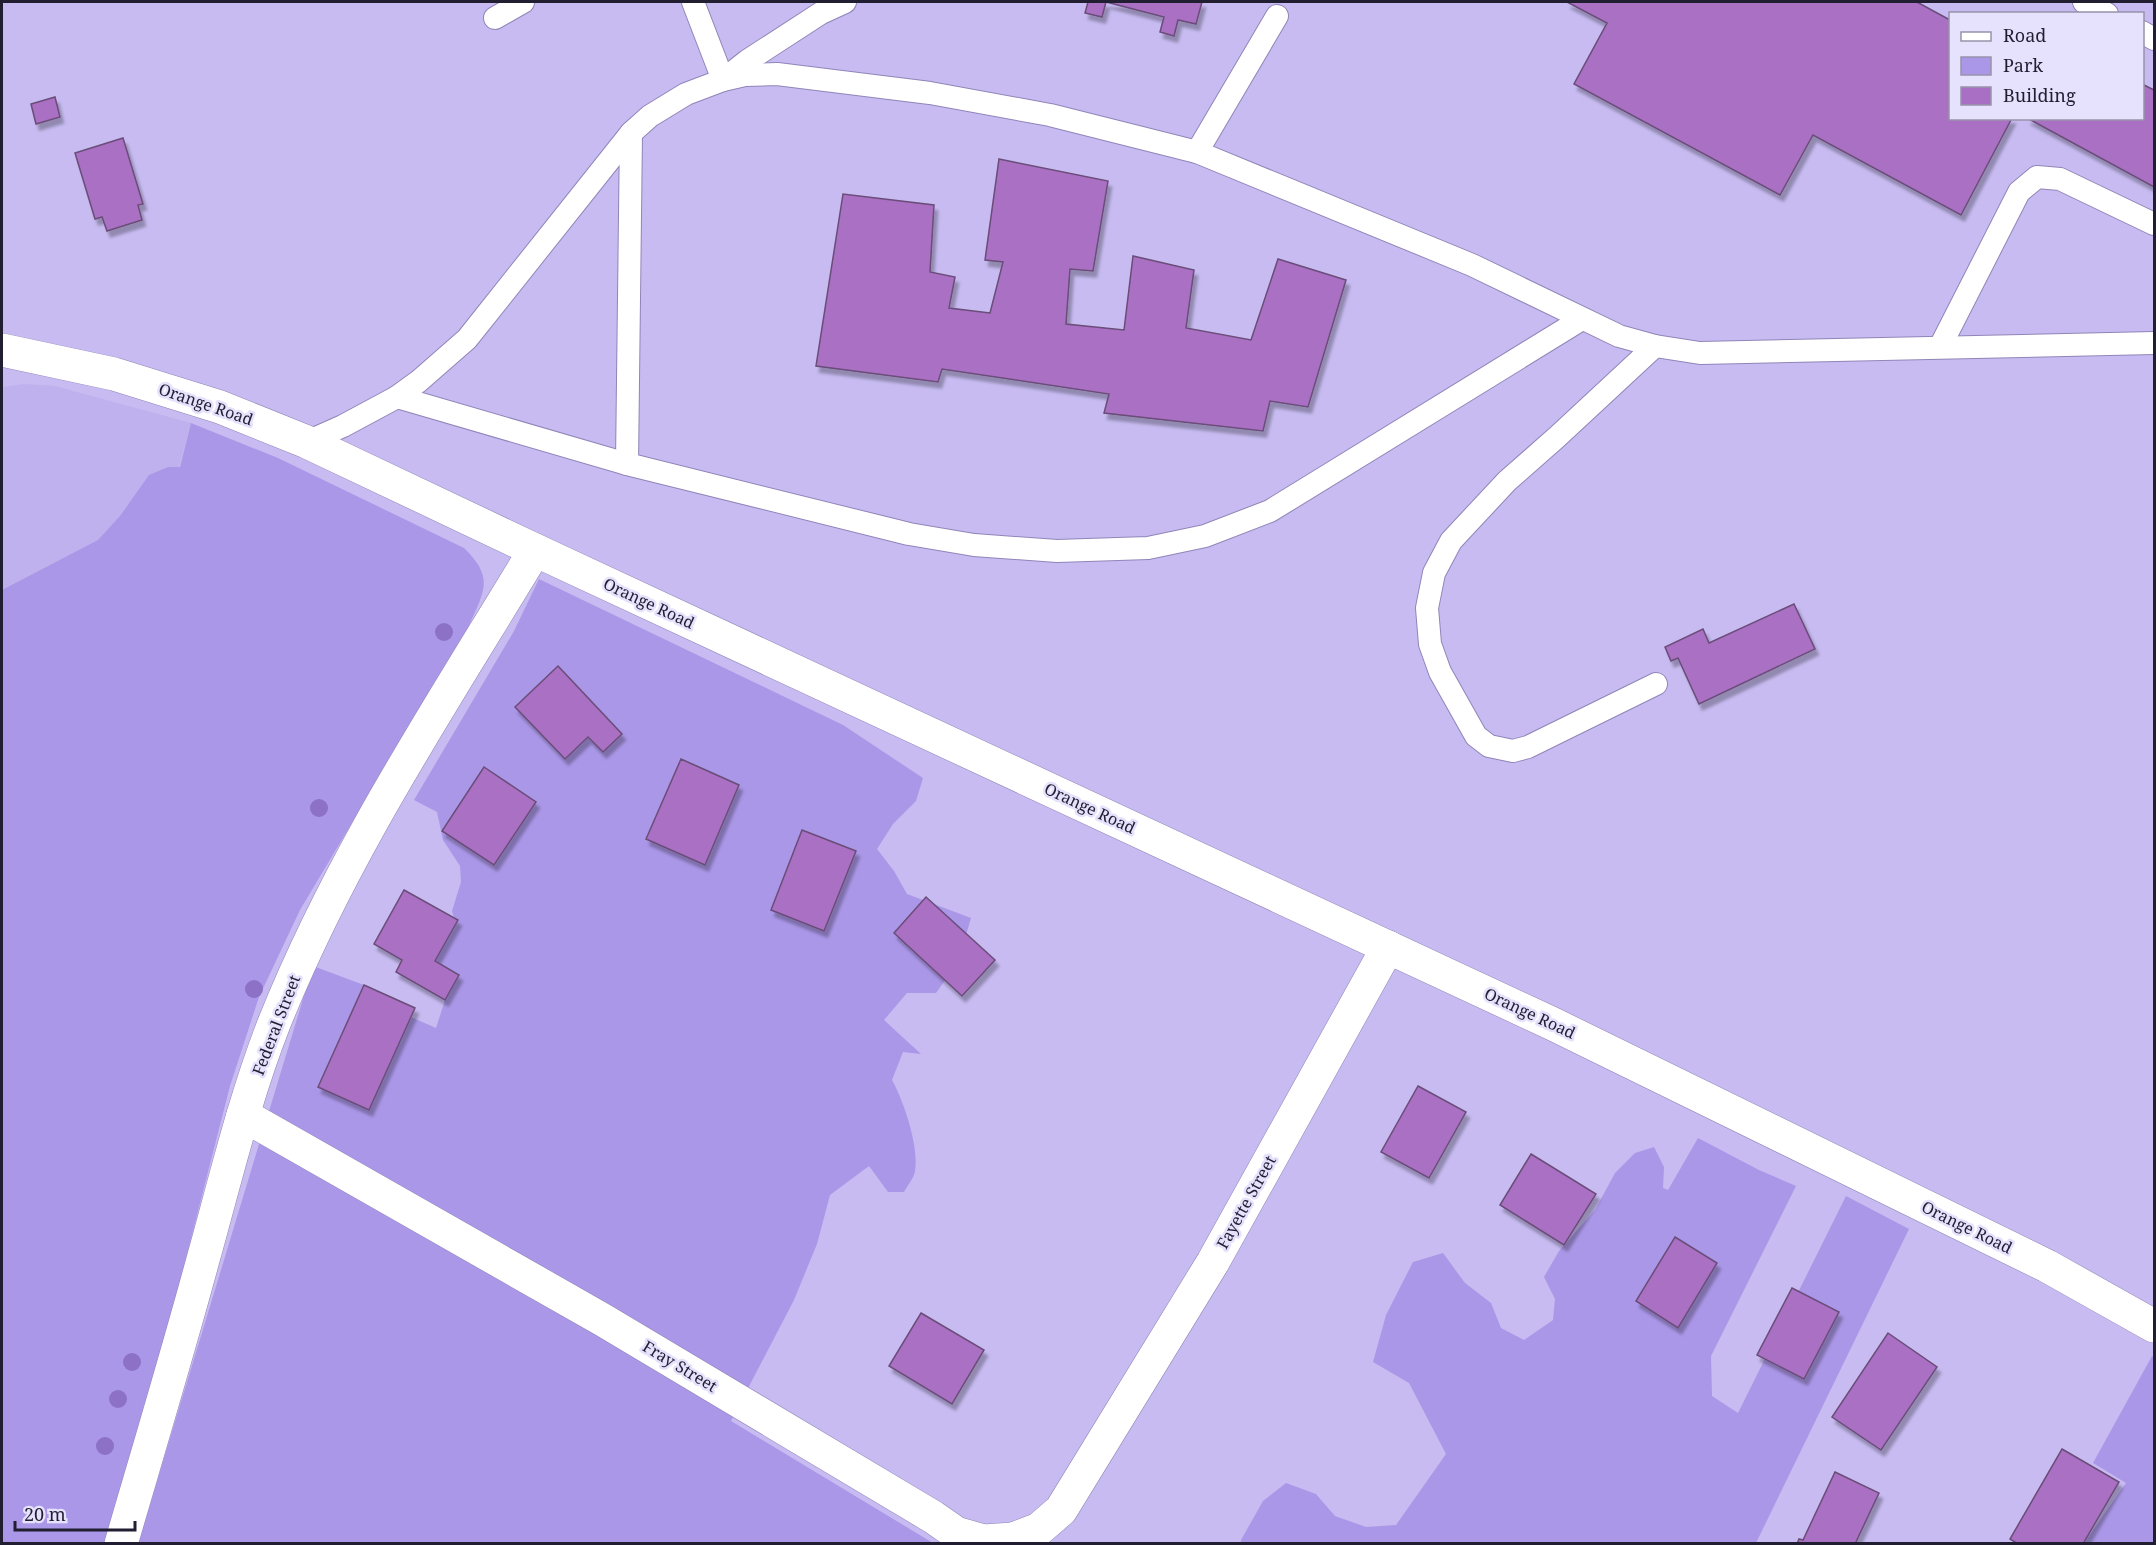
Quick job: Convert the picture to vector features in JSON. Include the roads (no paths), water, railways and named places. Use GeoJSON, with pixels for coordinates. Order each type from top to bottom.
{"type":"FeatureCollection","features":[{"type":"Feature","properties":{"kind":"street","name":"Orange Road"},"geometry":{"type":"LineString","coordinates":[[2,350],[114,374],[220,407],[307,442],[1553,1024],[2047,1266],[2154,1326]]}},
{"type":"Feature","properties":{"kind":"street","name":"Federal Street"},"geometry":{"type":"LineString","coordinates":[[121,1544],[179,1349],[243,1115],[274,1023],[323,911],[369,825],[535,550]]}},
{"type":"Feature","properties":{"kind":"street","name":"Fayette Street"},"geometry":{"type":"LineString","coordinates":[[1096,1452],[1213,1262],[1388,947]]}},
{"type":"Feature","properties":{"kind":"street","name":"Fray Street"},"geometry":{"type":"LineString","coordinates":[[243,1115],[603,1320],[956,1533],[984,1541],[1013,1539],[1039,1528],[1061,1510],[1096,1452]]}},
{"type":"Feature","properties":{"kind":"lane"},"geometry":{"type":"LineString","coordinates":[[495,18],[523,2]]}},
{"type":"Feature","properties":{"kind":"lane"},"geometry":{"type":"LineString","coordinates":[[693,2],[723,80]]}},
{"type":"Feature","properties":{"kind":"lane"},"geometry":{"type":"LineString","coordinates":[[723,80],[747,61],[821,13],[845,2]]}},
{"type":"Feature","properties":{"kind":"lane"},"geometry":{"type":"LineString","coordinates":[[2084,2],[2103,12]]}},
{"type":"Feature","properties":{"kind":"lane"},"geometry":{"type":"LineString","coordinates":[[1197,152],[1277,16]]}},
{"type":"Feature","properties":{"kind":"lane"},"geometry":{"type":"LineString","coordinates":[[307,442],[397,397],[467,339],[631,134],[650,116],[686,94],[723,80],[745,75],[777,74],[930,93],[1050,115],[1197,152],[1472,265],[1619,336],[1655,346],[1700,352],[2154,343]]}},
{"type":"Feature","properties":{"kind":"lane"},"geometry":{"type":"LineString","coordinates":[[627,464],[631,134]]}},
{"type":"Feature","properties":{"kind":"lane"},"geometry":{"type":"LineString","coordinates":[[1940,347],[2019,192],[2037,177],[2060,179],[2154,224]]}},
{"type":"Feature","properties":{"kind":"lane"},"geometry":{"type":"LineString","coordinates":[[397,397],[627,464],[909,534],[974,545],[1057,551],[1148,548],[1205,536],[1270,511],[1582,319]]}},
{"type":"Feature","properties":{"kind":"lane"},"geometry":{"type":"LineString","coordinates":[[1655,346],[1507,481],[1451,541],[1434,573],[1427,608],[1430,644],[1440,672],[1476,736],[1489,746],[1513,751],[1528,747],[1656,684]]}}]}
